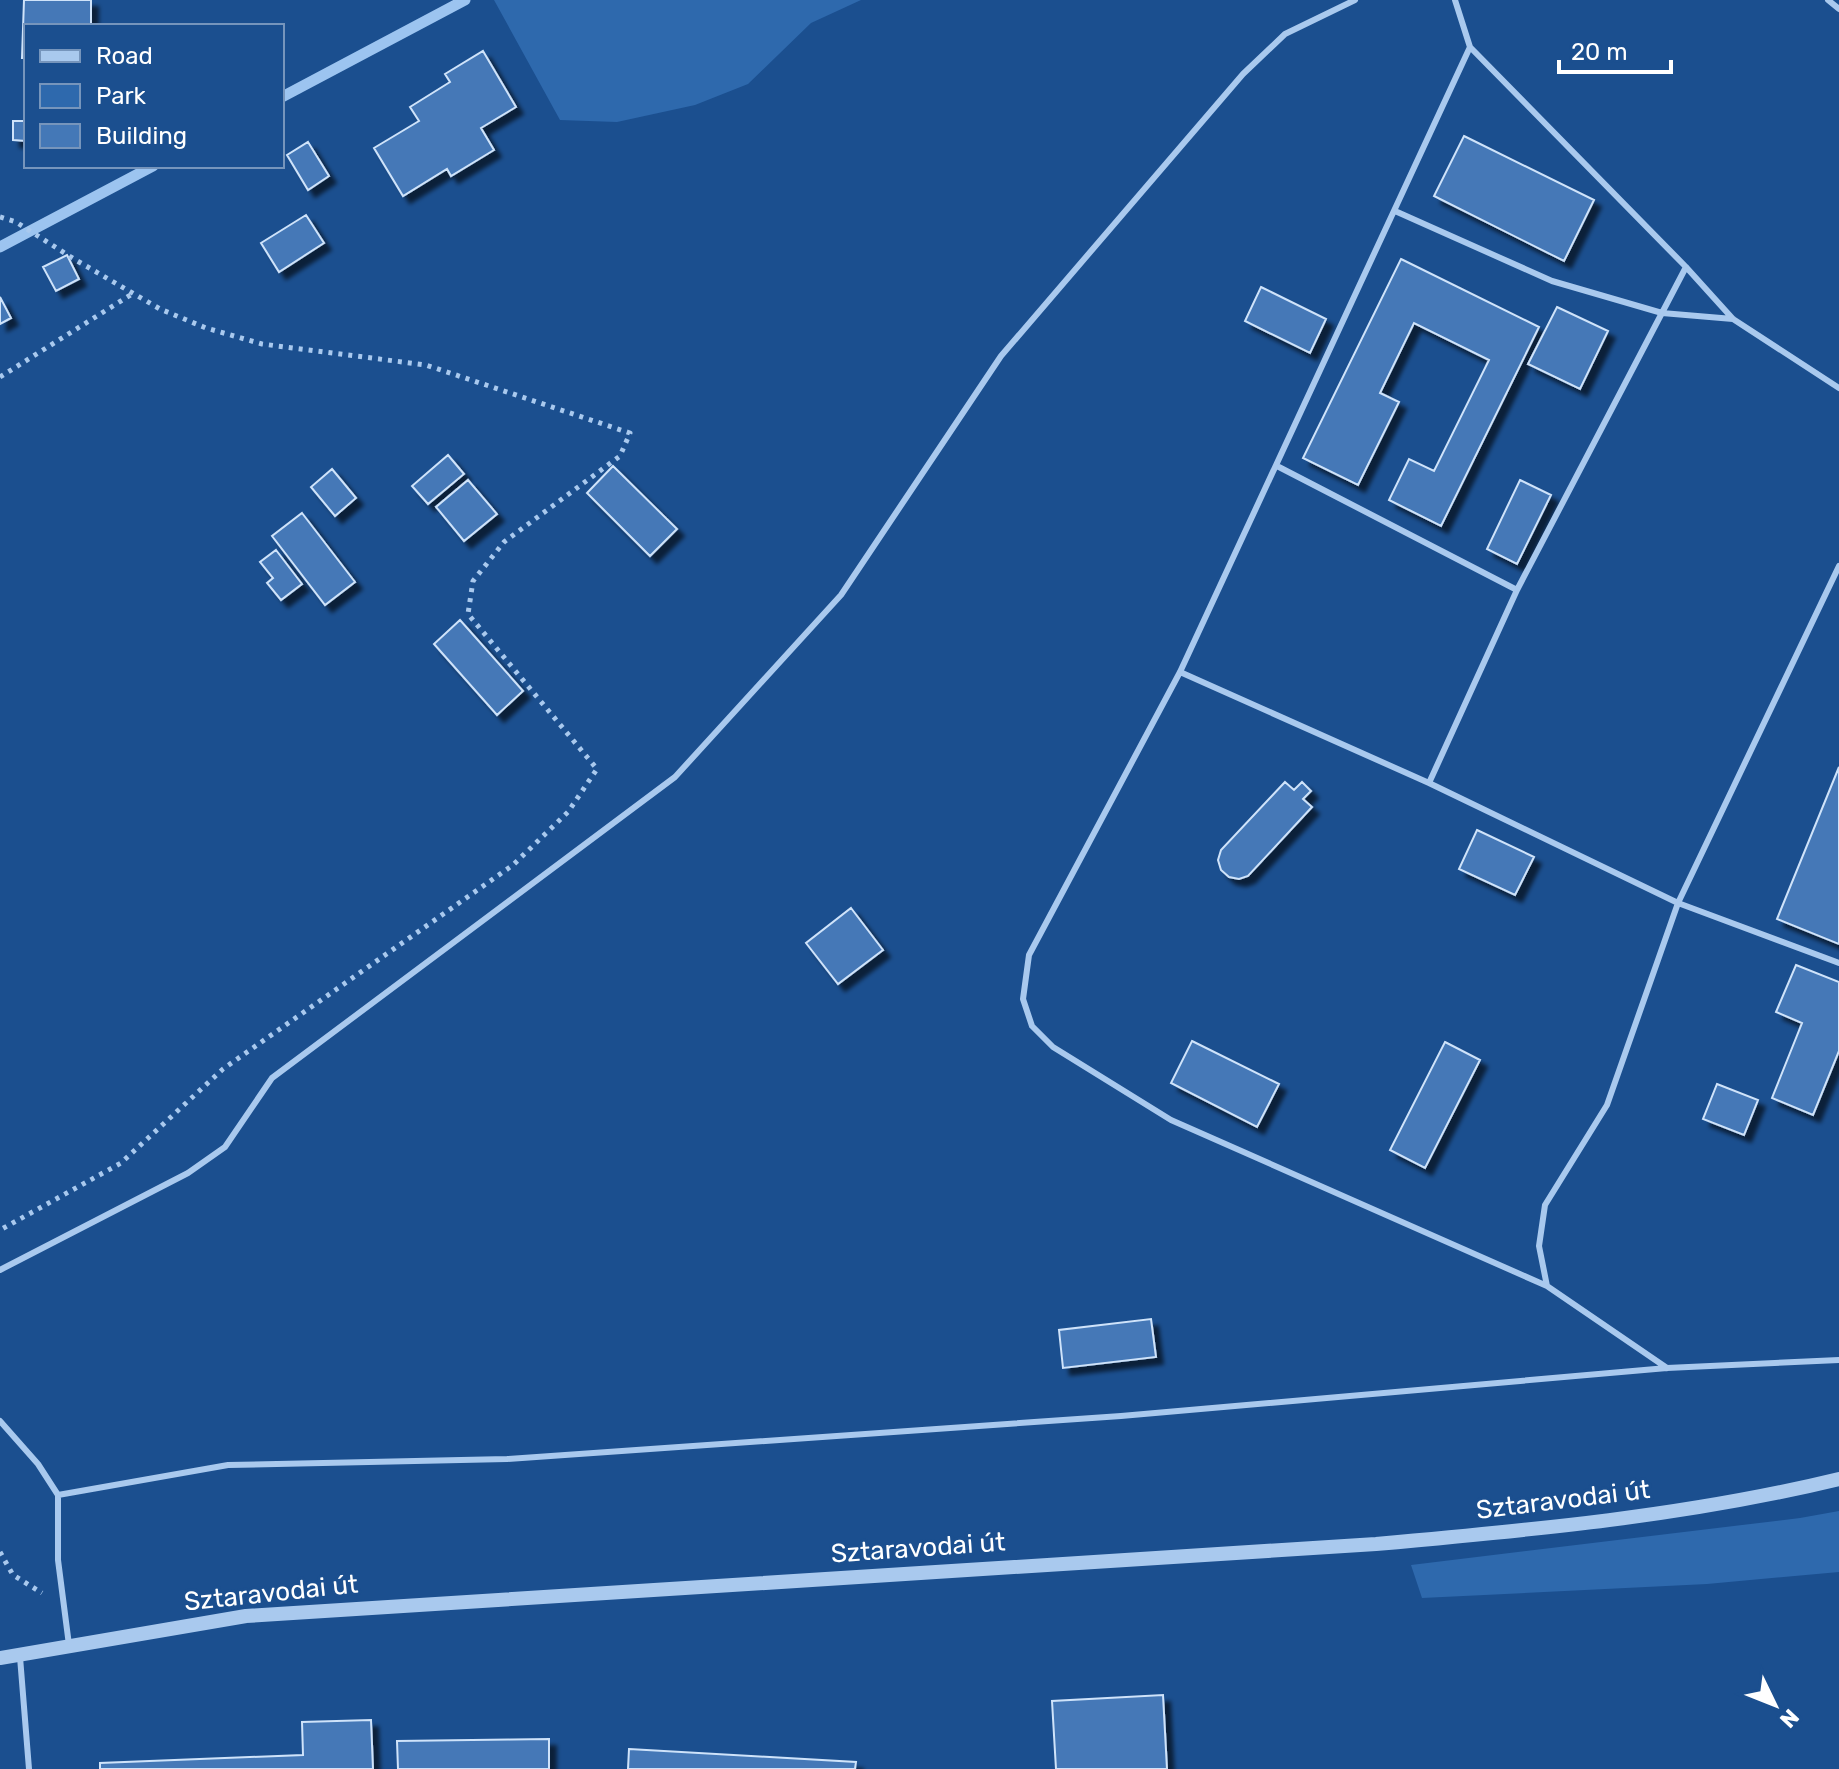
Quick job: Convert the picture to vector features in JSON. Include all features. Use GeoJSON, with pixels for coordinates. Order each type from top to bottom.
{"type":"FeatureCollection","features":[{"type":"Feature","properties":{"kind":"street","name":"Sztaravodai út"},"geometry":{"type":"LineString","coordinates":[[0,1658],[246,1616],[1477,1535],[1656,1514],[1776,1494],[1839,1479]]}},
{"type":"Feature","properties":{"kind":"lane"},"geometry":{"type":"LineString","coordinates":[[0,1270],[188,1173],[225,1147],[272,1078],[675,777],[841,595],[1001,356],[1243,74],[1285,34],[1355,0]]}},
{"type":"Feature","properties":{"kind":"lane"},"geometry":{"type":"LineString","coordinates":[[1455,0],[1470,47],[1733,319],[1839,388]]}},
{"type":"Feature","properties":{"kind":"lane"},"geometry":{"type":"LineString","coordinates":[[1828,0],[1839,9]]}},
{"type":"Feature","properties":{"kind":"lane"},"geometry":{"type":"LineString","coordinates":[[1470,47],[1180,672],[1029,955],[1023,999],[1032,1026],[1053,1047],[1171,1120],[1547,1286],[1667,1368]]}},
{"type":"Feature","properties":{"kind":"lane"},"geometry":{"type":"LineString","coordinates":[[1395,211],[1552,281],[1662,313],[1733,319]]}},
{"type":"Feature","properties":{"kind":"lane"},"geometry":{"type":"LineString","coordinates":[[1429,783],[1517,590],[1686,267]]}},
{"type":"Feature","properties":{"kind":"lane"},"geometry":{"type":"LineString","coordinates":[[1277,466],[1517,590]]}},
{"type":"Feature","properties":{"kind":"lane"},"geometry":{"type":"LineString","coordinates":[[1547,1286],[1539,1246],[1545,1205],[1607,1105],[1678,903],[1839,566]]}},
{"type":"Feature","properties":{"kind":"lane"},"geometry":{"type":"LineString","coordinates":[[1180,672],[1429,783],[1678,903],[1839,963]]}},
{"type":"Feature","properties":{"kind":"lane"},"geometry":{"type":"LineString","coordinates":[[58,1495],[228,1465],[522,1458],[1121,1416],[1667,1368],[1839,1360]]}},
{"type":"Feature","properties":{"kind":"lane"},"geometry":{"type":"LineString","coordinates":[[0,1421],[38,1464],[58,1495],[58,1560],[69,1645]]}},
{"type":"Feature","properties":{"kind":"lane"},"geometry":{"type":"LineString","coordinates":[[19,1653],[29,1769]]}},
{"type":"Feature","properties":{"kind":"path"},"geometry":{"type":"LineString","coordinates":[[0,217],[16,222],[132,294],[195,324],[248,340],[426,365],[630,433],[620,456],[504,542],[473,581],[468,614],[597,769],[568,812],[513,865],[223,1069],[121,1163],[0,1230]]}},
{"type":"Feature","properties":{"kind":"path"},"geometry":{"type":"LineString","coordinates":[[0,377],[132,294]]}},
{"type":"Feature","properties":{"kind":"path"},"geometry":{"type":"LineString","coordinates":[[0,1552],[13,1575],[40,1593],[63,1597]]}},
{"type":"Feature","properties":{"kind":"green space"},"geometry":{"type":"Polygon","coordinates":[[[494,0],[861,0],[811,23],[748,84],[695,105],[617,122],[560,120],[494,0]]]}},
{"type":"Feature","properties":{"kind":"green space"},"geometry":{"type":"Polygon","coordinates":[[[1839,1511],[1839,1572],[1707,1584],[1422,1598],[1411,1565],[1800,1518],[1839,1511]]]}},
{"type":"Feature","properties":{"kind":"building"},"geometry":{"type":"Polygon","coordinates":[[[24,0],[91,0],[91,24],[24,24],[22,58],[24,0]]]}},
{"type":"Feature","properties":{"kind":"building"},"geometry":{"type":"Polygon","coordinates":[[[483,51],[516,107],[481,128],[494,150],[451,176],[447,169],[403,196],[374,148],[419,121],[410,107],[450,82],[445,74],[483,51]]]}},
{"type":"Feature","properties":{"kind":"building"},"geometry":{"type":"Polygon","coordinates":[[[13,121],[24,121],[24,141],[13,140],[13,121]]]}},
{"type":"Feature","properties":{"kind":"building"},"geometry":{"type":"Polygon","coordinates":[[[1464,136],[1594,200],[1564,261],[1434,196],[1464,136]]]}},
{"type":"Feature","properties":{"kind":"building"},"geometry":{"type":"Polygon","coordinates":[[[308,142],[329,176],[308,190],[287,155],[308,142]]]}},
{"type":"Feature","properties":{"kind":"building"},"geometry":{"type":"Polygon","coordinates":[[[306,215],[324,243],[279,272],[261,243],[306,215]]]}},
{"type":"Feature","properties":{"kind":"building"},"geometry":{"type":"Polygon","coordinates":[[[67,255],[79,279],[56,291],[43,267],[67,255]]]}},
{"type":"Feature","properties":{"kind":"building"},"geometry":{"type":"Polygon","coordinates":[[[1401,259],[1539,327],[1441,526],[1389,500],[1409,459],[1434,471],[1489,360],[1414,323],[1380,393],[1399,402],[1358,485],[1303,458],[1401,259]]]}},
{"type":"Feature","properties":{"kind":"building"},"geometry":{"type":"Polygon","coordinates":[[[1261,287],[1326,319],[1310,353],[1245,321],[1261,287]]]}},
{"type":"Feature","properties":{"kind":"building"},"geometry":{"type":"Polygon","coordinates":[[[0,297],[11,318],[0,324],[0,297]]]}},
{"type":"Feature","properties":{"kind":"building"},"geometry":{"type":"Polygon","coordinates":[[[1557,307],[1608,331],[1580,389],[1528,364],[1557,307]]]}},
{"type":"Feature","properties":{"kind":"building"},"geometry":{"type":"Polygon","coordinates":[[[448,455],[464,474],[428,504],[412,486],[448,455]]]}},
{"type":"Feature","properties":{"kind":"building"},"geometry":{"type":"Polygon","coordinates":[[[613,466],[677,529],[650,556],[587,493],[613,466]]]}},
{"type":"Feature","properties":{"kind":"building"},"geometry":{"type":"Polygon","coordinates":[[[332,469],[356,498],[335,516],[311,487],[332,469]]]}},
{"type":"Feature","properties":{"kind":"building"},"geometry":{"type":"Polygon","coordinates":[[[468,480],[497,514],[464,541],[436,507],[468,480]]]}},
{"type":"Feature","properties":{"kind":"building"},"geometry":{"type":"Polygon","coordinates":[[[1520,480],[1551,495],[1517,564],[1487,549],[1520,480]]]}},
{"type":"Feature","properties":{"kind":"building"},"geometry":{"type":"Polygon","coordinates":[[[302,513],[355,582],[325,605],[272,536],[302,513]]]}},
{"type":"Feature","properties":{"kind":"building"},"geometry":{"type":"Polygon","coordinates":[[[276,550],[302,584],[281,600],[267,583],[273,578],[260,562],[276,550]]]}},
{"type":"Feature","properties":{"kind":"building"},"geometry":{"type":"Polygon","coordinates":[[[460,620],[523,691],[497,715],[434,644],[460,620]]]}},
{"type":"Feature","properties":{"kind":"building"},"geometry":{"type":"Polygon","coordinates":[[[1839,767],[1839,944],[1777,919],[1839,767]]]}},
{"type":"Feature","properties":{"kind":"building"},"geometry":{"type":"Polygon","coordinates":[[[1285,782],[1294,790],[1302,782],[1311,791],[1303,799],[1312,807],[1248,876],[1239,879],[1229,877],[1221,870],[1218,860],[1221,850],[1285,782]]]}},
{"type":"Feature","properties":{"kind":"building"},"geometry":{"type":"Polygon","coordinates":[[[1477,830],[1534,857],[1515,895],[1459,869],[1477,830]]]}},
{"type":"Feature","properties":{"kind":"building"},"geometry":{"type":"Polygon","coordinates":[[[851,908],[883,950],[838,984],[806,943],[851,908]]]}},
{"type":"Feature","properties":{"kind":"building"},"geometry":{"type":"Polygon","coordinates":[[[1796,965],[1839,982],[1839,1051],[1813,1115],[1772,1098],[1802,1023],[1776,1012],[1796,965]]]}},
{"type":"Feature","properties":{"kind":"building"},"geometry":{"type":"Polygon","coordinates":[[[1192,1041],[1279,1084],[1257,1127],[1171,1083],[1192,1041]]]}},
{"type":"Feature","properties":{"kind":"building"},"geometry":{"type":"Polygon","coordinates":[[[1445,1042],[1480,1060],[1425,1168],[1390,1150],[1445,1042]]]}},
{"type":"Feature","properties":{"kind":"building"},"geometry":{"type":"Polygon","coordinates":[[[1717,1084],[1758,1100],[1744,1135],[1703,1119],[1717,1084]]]}},
{"type":"Feature","properties":{"kind":"building"},"geometry":{"type":"Polygon","coordinates":[[[1151,1319],[1156,1357],[1063,1368],[1059,1330],[1151,1319]]]}},
{"type":"Feature","properties":{"kind":"building"},"geometry":{"type":"Polygon","coordinates":[[[1163,1695],[1167,1769],[1056,1769],[1052,1701],[1163,1695]]]}},
{"type":"Feature","properties":{"kind":"building"},"geometry":{"type":"Polygon","coordinates":[[[371,1720],[373,1769],[100,1769],[100,1763],[303,1755],[302,1722],[371,1720]]]}},
{"type":"Feature","properties":{"kind":"building"},"geometry":{"type":"Polygon","coordinates":[[[549,1739],[549,1769],[398,1769],[397,1741],[549,1739]]]}},
{"type":"Feature","properties":{"kind":"building"},"geometry":{"type":"Polygon","coordinates":[[[629,1749],[856,1762],[855,1769],[628,1769],[629,1749]]]}},
{"type":"Feature","properties":{"kind":"waterway"},"geometry":{"type":"LineString","coordinates":[[284,96],[465,0]]}},
{"type":"Feature","properties":{"kind":"waterway"},"geometry":{"type":"LineString","coordinates":[[0,247],[149,168]]}}]}
